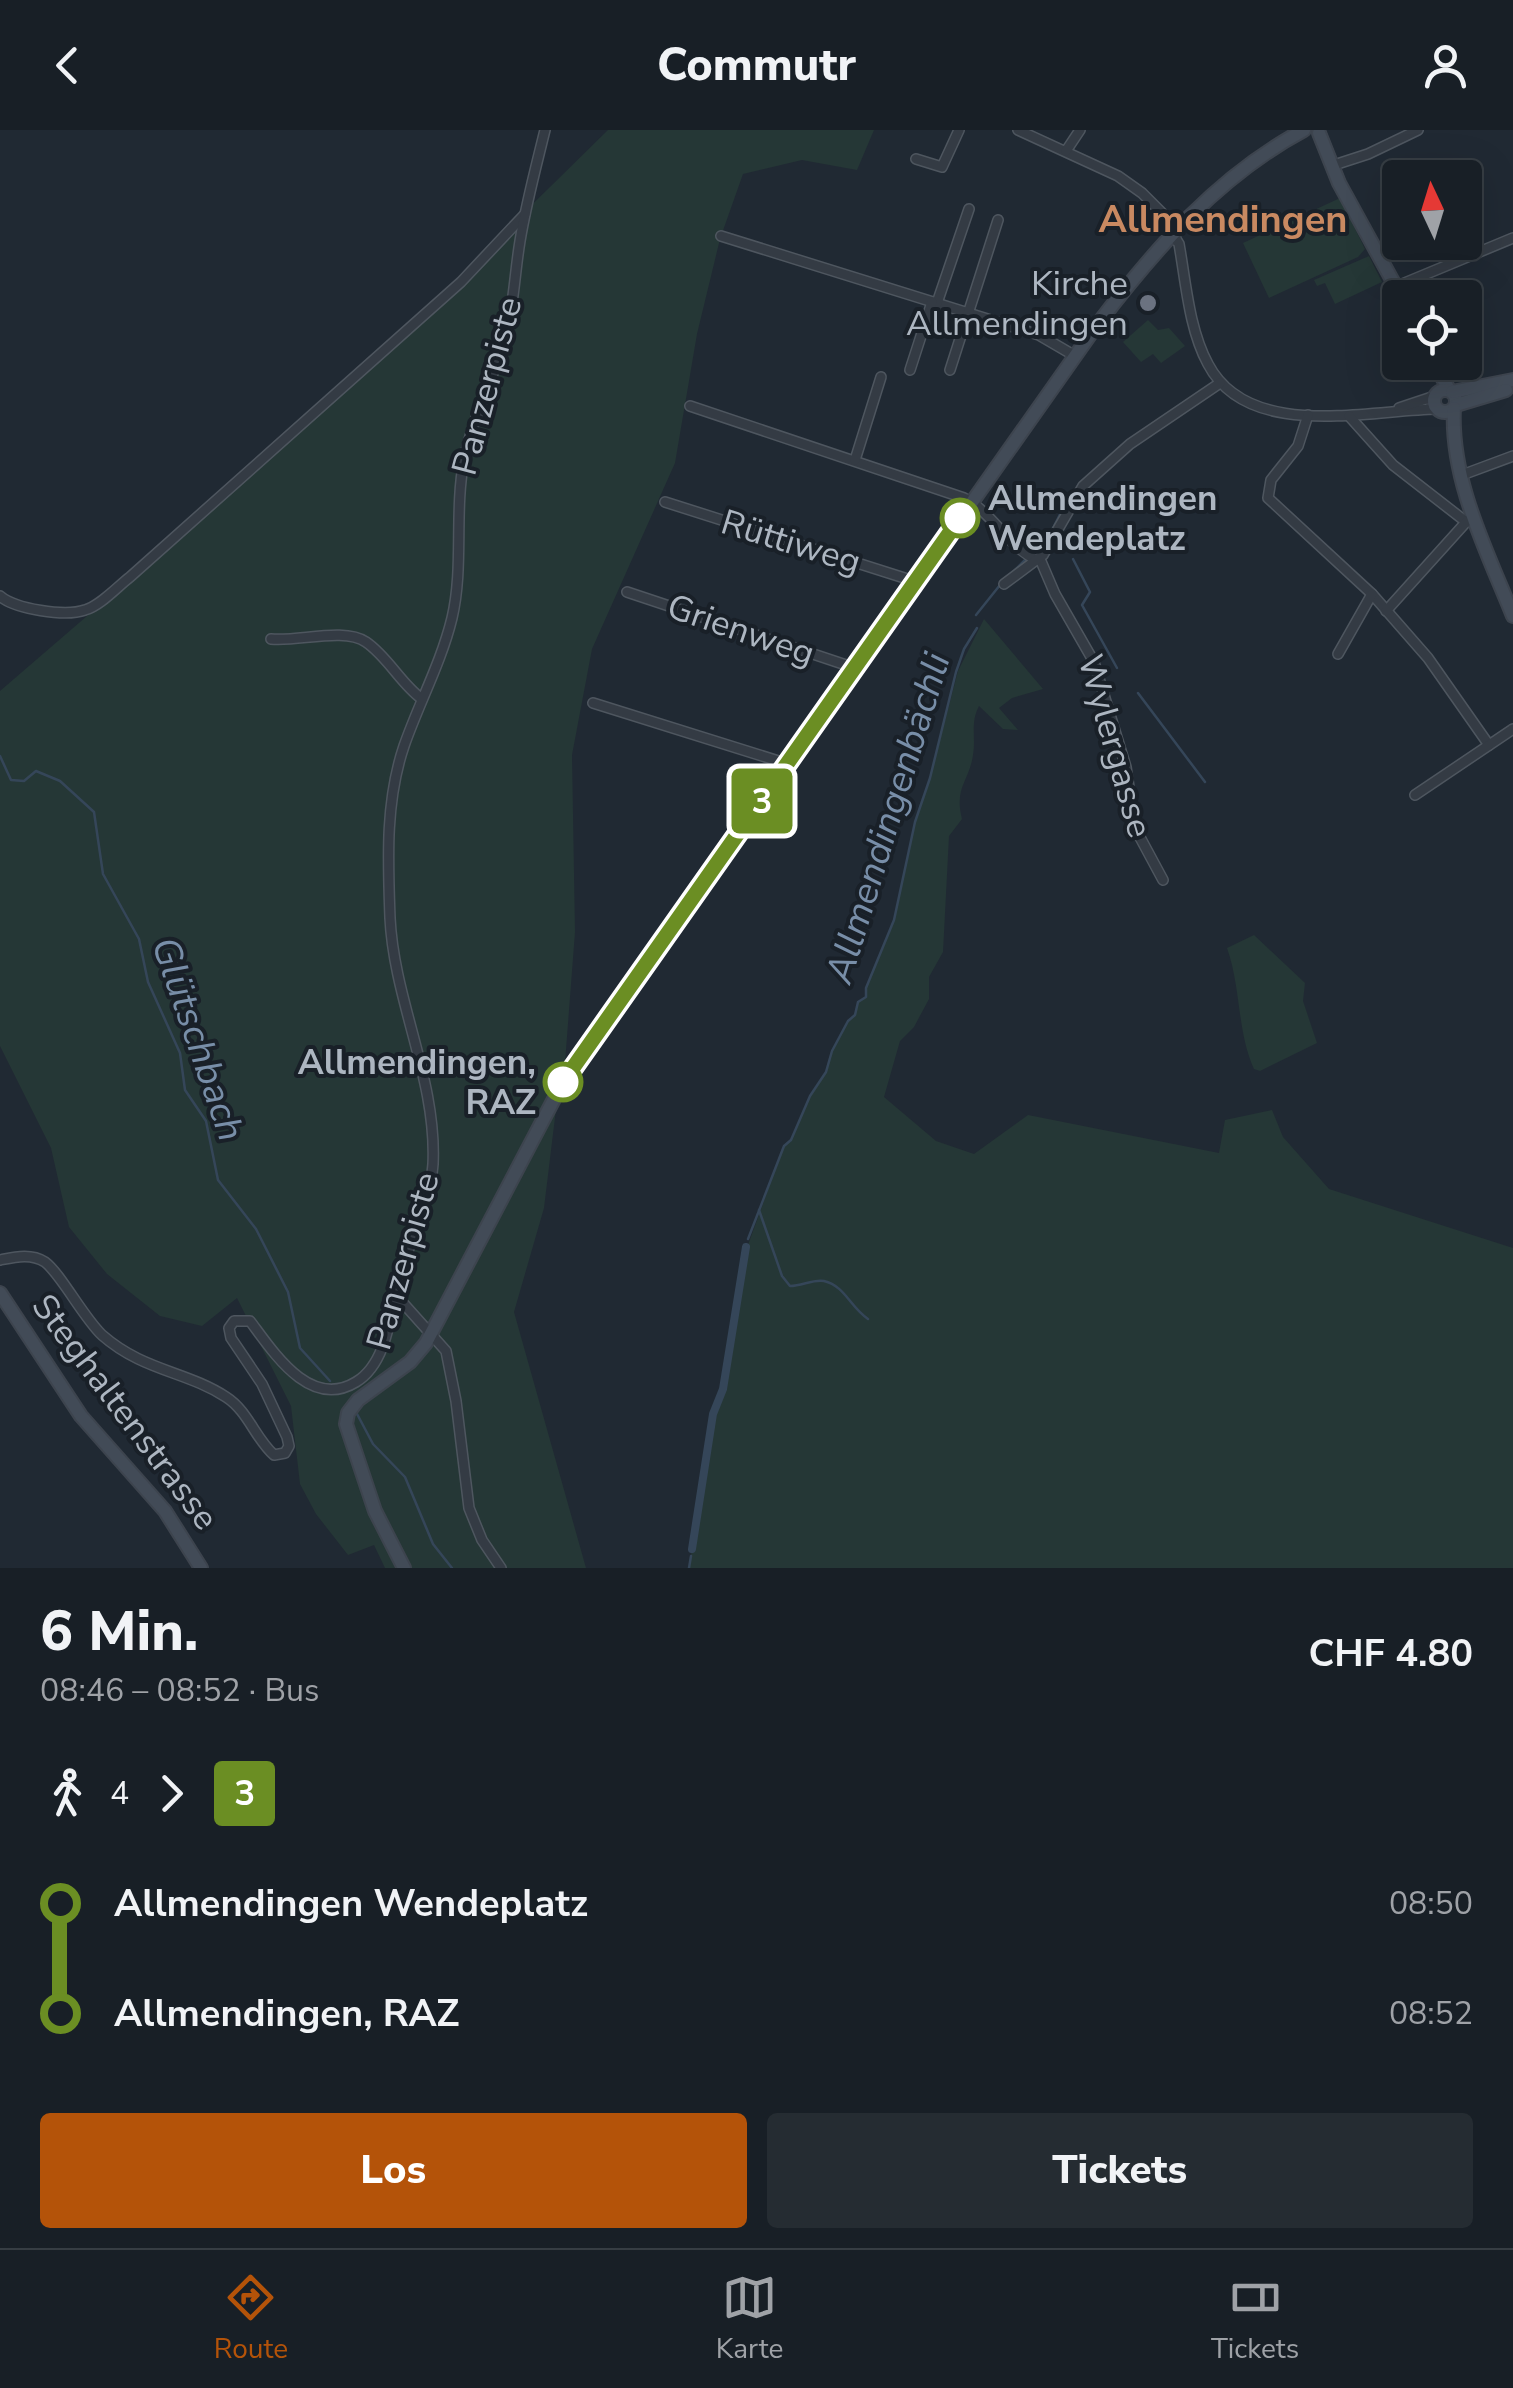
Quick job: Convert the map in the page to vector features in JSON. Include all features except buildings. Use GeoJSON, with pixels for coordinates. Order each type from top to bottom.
{"type":"FeatureCollection","features":[{"type":"Feature","properties":{"kind":"street","name":"Panzerpiste"},"geometry":{"type":"LineString","coordinates":[[0,1260],[26,1255],[46,1263],[103,1336],[144,1363],[221,1393],[235,1403],[274,1456],[285,1453],[290,1446],[288,1437],[262,1384],[231,1338],[229,1328],[234,1321],[250,1322],[279,1360],[306,1383],[336,1389],[355,1383],[371,1370],[380,1352],[433,1165],[428,1101],[392,942],[388,842],[392,798],[400,761],[451,620],[465,456],[508,326],[526,214],[545,130]]}},
{"type":"Feature","properties":{"kind":"street"},"geometry":{"type":"LineString","coordinates":[[916,159],[942,167],[959,130]]}},
{"type":"Feature","properties":{"kind":"street"},"geometry":{"type":"LineString","coordinates":[[1018,130],[1128,182],[1174,230],[1200,345],[1220,383],[1249,404],[1308,415],[1350,416],[1513,388]]}},
{"type":"Feature","properties":{"kind":"street"},"geometry":{"type":"LineString","coordinates":[[1066,151],[1080,130]]}},
{"type":"Feature","properties":{"kind":"street"},"geometry":{"type":"LineString","coordinates":[[1331,166],[1418,130]]}},
{"type":"Feature","properties":{"kind":"street"},"geometry":{"type":"LineString","coordinates":[[404,1568],[375,1511],[349,1440],[346,1420],[358,1400],[410,1362],[432,1333],[558,1090],[1128,284],[1174,230],[1223,186],[1314,131],[1393,280]]}},
{"type":"Feature","properties":{"kind":"street"},"geometry":{"type":"LineString","coordinates":[[910,370],[968,210]]}},
{"type":"Feature","properties":{"kind":"street"},"geometry":{"type":"LineString","coordinates":[[0,596],[14,606],[87,610],[130,577],[461,282],[526,214]]}},
{"type":"Feature","properties":{"kind":"street"},"geometry":{"type":"LineString","coordinates":[[950,370],[998,220]]}},
{"type":"Feature","properties":{"kind":"street"},"geometry":{"type":"LineString","coordinates":[[721,236],[1046,338],[1075,356]]}},
{"type":"Feature","properties":{"kind":"street"},"geometry":{"type":"LineString","coordinates":[[1424,280],[1513,238]]}},
{"type":"Feature","properties":{"kind":"street"},"geometry":{"type":"LineString","coordinates":[[855,460],[880,376]]}},
{"type":"Feature","properties":{"kind":"street"},"geometry":{"type":"LineString","coordinates":[[1439,380],[1470,520],[1513,616]]}},
{"type":"Feature","properties":{"kind":"street"},"geometry":{"type":"LineString","coordinates":[[1445,401],[1513,380]]}},
{"type":"Feature","properties":{"kind":"street"},"geometry":{"type":"LineString","coordinates":[[1004,584],[1038,559],[1083,486],[1130,444],[1220,383]]}},
{"type":"Feature","properties":{"kind":"street"},"geometry":{"type":"LineString","coordinates":[[690,406],[971,501]]}},
{"type":"Feature","properties":{"kind":"street"},"geometry":{"type":"LineString","coordinates":[[1308,415],[1298,446],[1271,480],[1268,498],[1372,594],[1428,658],[1488,745]]}},
{"type":"Feature","properties":{"kind":"street"},"geometry":{"type":"LineString","coordinates":[[1350,416],[1393,465],[1470,520]]}},
{"type":"Feature","properties":{"kind":"street"},"geometry":{"type":"LineString","coordinates":[[1462,475],[1513,456]]}},
{"type":"Feature","properties":{"kind":"street","name":"Wylergasse"},"geometry":{"type":"LineString","coordinates":[[971,501],[1025,554],[1038,559],[1094,662],[1126,767],[1135,828],[1163,880]]}},
{"type":"Feature","properties":{"kind":"street","name":"Rüttiweg"},"geometry":{"type":"LineString","coordinates":[[664,502],[916,582]]}},
{"type":"Feature","properties":{"kind":"street"},"geometry":{"type":"LineString","coordinates":[[1386,610],[1470,520]]}},
{"type":"Feature","properties":{"kind":"street","name":"Grienweg"},"geometry":{"type":"LineString","coordinates":[[627,592],[855,668]]}},
{"type":"Feature","properties":{"kind":"street"},"geometry":{"type":"LineString","coordinates":[[1338,654],[1372,594]]}},
{"type":"Feature","properties":{"kind":"street"},"geometry":{"type":"LineString","coordinates":[[271,639],[348,636],[364,640],[422,700]]}},
{"type":"Feature","properties":{"kind":"street"},"geometry":{"type":"LineString","coordinates":[[593,703],[788,764]]}},
{"type":"Feature","properties":{"kind":"street"},"geometry":{"type":"LineString","coordinates":[[1415,796],[1513,729]]}},
{"type":"Feature","properties":{"kind":"street","name":"Steghaltenstrasse"},"geometry":{"type":"LineString","coordinates":[[0,1293],[81,1416],[164,1511],[202,1568]]}},
{"type":"Feature","properties":{"kind":"street"},"geometry":{"type":"LineString","coordinates":[[395,1294],[442,1344],[448,1360],[469,1508],[482,1540],[501,1568]]}},
{"type":"Feature","properties":{"kind":"shaded area"},"geometry":{"type":"Polygon","coordinates":[[[608,130],[874,130],[857,170],[802,160],[743,174],[720,239],[697,334],[675,463],[592,649],[572,755],[575,932],[564,1076],[557,1101],[544,1208],[514,1312],[586,1568],[385,1568],[374,1545],[348,1555],[316,1514],[300,1484],[291,1406],[237,1298],[202,1326],[160,1316],[107,1274],[69,1227],[51,1148],[0,1046],[0,691],[304,429],[608,130]]]}},
{"type":"Feature","properties":{"kind":"shaded area"},"geometry":{"type":"Polygon","coordinates":[[[1340,198],[1365,249],[1358,257],[1269,298],[1243,243],[1340,198]]]}},
{"type":"Feature","properties":{"kind":"shaded area"},"geometry":{"type":"Polygon","coordinates":[[[1369,256],[1382,282],[1335,304],[1325,283],[1317,286],[1314,280],[1369,256]]]}},
{"type":"Feature","properties":{"kind":"shaded area"},"geometry":{"type":"Polygon","coordinates":[[[1148,320],[1158,330],[1169,328],[1185,346],[1161,363],[1153,354],[1141,362],[1123,342],[1148,320]]]}},
{"type":"Feature","properties":{"kind":"shaded area"},"geometry":{"type":"Polygon","coordinates":[[[984,619],[1043,689],[1012,698],[999,708],[1018,730],[1003,729],[979,706],[976,712],[973,755],[960,799],[962,819],[949,836],[943,952],[929,977],[929,999],[914,1027],[900,1041],[884,1097],[936,1141],[974,1154],[1028,1115],[1219,1153],[1225,1120],[1272,1110],[1283,1137],[1329,1189],[1513,1248],[1513,1568],[689,1568],[713,1414],[723,1389],[741,1264],[784,1146],[791,1140],[810,1096],[826,1072],[832,1051],[855,1015],[858,1002],[866,997],[866,988],[894,920],[915,822],[958,671],[984,619]]]}},
{"type":"Feature","properties":{"kind":"shaded area"},"geometry":{"type":"Polygon","coordinates":[[[1254,935],[1305,983],[1303,1001],[1317,1043],[1260,1071],[1254,1069],[1249,1055],[1227,948],[1254,935]]]}},
{"type":"Feature","properties":{"kind":"waterway"},"geometry":{"type":"LineString","coordinates":[[1051,532],[1071,493]]}},
{"type":"Feature","properties":{"kind":"waterway"},"geometry":{"type":"LineString","coordinates":[[1032,553],[1046,543]]}},
{"type":"Feature","properties":{"kind":"waterway","name":"Allmendingenbächli"},"geometry":{"type":"LineString","coordinates":[[1013,572],[1026,559]]}},
{"type":"Feature","properties":{"kind":"waterway"},"geometry":{"type":"LineString","coordinates":[[1073,559],[1090,592],[1082,605],[1117,668]]}},
{"type":"Feature","properties":{"kind":"waterway","name":"Allmendingenbächli"},"geometry":{"type":"LineString","coordinates":[[976,615],[1000,585]]}},
{"type":"Feature","properties":{"kind":"waterway","name":"Allmendingenbächli"},"geometry":{"type":"LineString","coordinates":[[748,1239],[784,1146],[791,1140],[810,1096],[826,1072],[832,1051],[855,1015],[858,1002],[866,997],[866,988],[894,920],[915,822],[956,672],[977,628]]}},
{"type":"Feature","properties":{"kind":"waterway"},"geometry":{"type":"LineString","coordinates":[[1138,693],[1205,782]]}},
{"type":"Feature","properties":{"kind":"waterway","name":"Glütschbach"},"geometry":{"type":"LineString","coordinates":[[0,756],[11,780],[24,781],[36,771],[60,781],[94,812],[103,874],[139,939],[148,982],[180,1053],[185,1090],[206,1121],[218,1180],[256,1229],[288,1292],[300,1348],[330,1381]]}},
{"type":"Feature","properties":{"kind":"waterway"},"geometry":{"type":"LineString","coordinates":[[759,1210],[782,1276],[790,1286],[820,1281],[831,1284],[868,1319]]}},
{"type":"Feature","properties":{"kind":"waterway","name":"Allmendingenbächli"},"geometry":{"type":"LineString","coordinates":[[692,1549],[713,1414],[723,1389],[746,1247]]}},
{"type":"Feature","properties":{"kind":"waterway","name":"Glütschbach"},"geometry":{"type":"LineString","coordinates":[[356,1412],[373,1444],[405,1477],[433,1544],[452,1568]]}},
{"type":"Feature","properties":{"kind":"waterway","name":"Allmendingenbächli"},"geometry":{"type":"LineString","coordinates":[[689,1568],[691,1556]]}},
{"type":"Feature","properties":{"kind":"bus line","name":"3"},"geometry":{"type":"LineString","coordinates":[[563,1082],[960,518]]}},
{"type":"Feature","properties":{"kind":"place","name":"Kirche Allmendingen"},"geometry":{"type":"Point","coordinates":[1148,303]}},
{"type":"Feature","properties":{"kind":"place","name":"Allmendingen Wendeplatz"},"geometry":{"type":"Point","coordinates":[960,518]}},
{"type":"Feature","properties":{"kind":"place","name":"Allmendingen, RAZ"},"geometry":{"type":"Point","coordinates":[563,1082]}},
{"type":"Feature","properties":{"kind":"district","name":"Allmendingen"},"geometry":{"type":"Point","coordinates":[1223,219]}}]}
